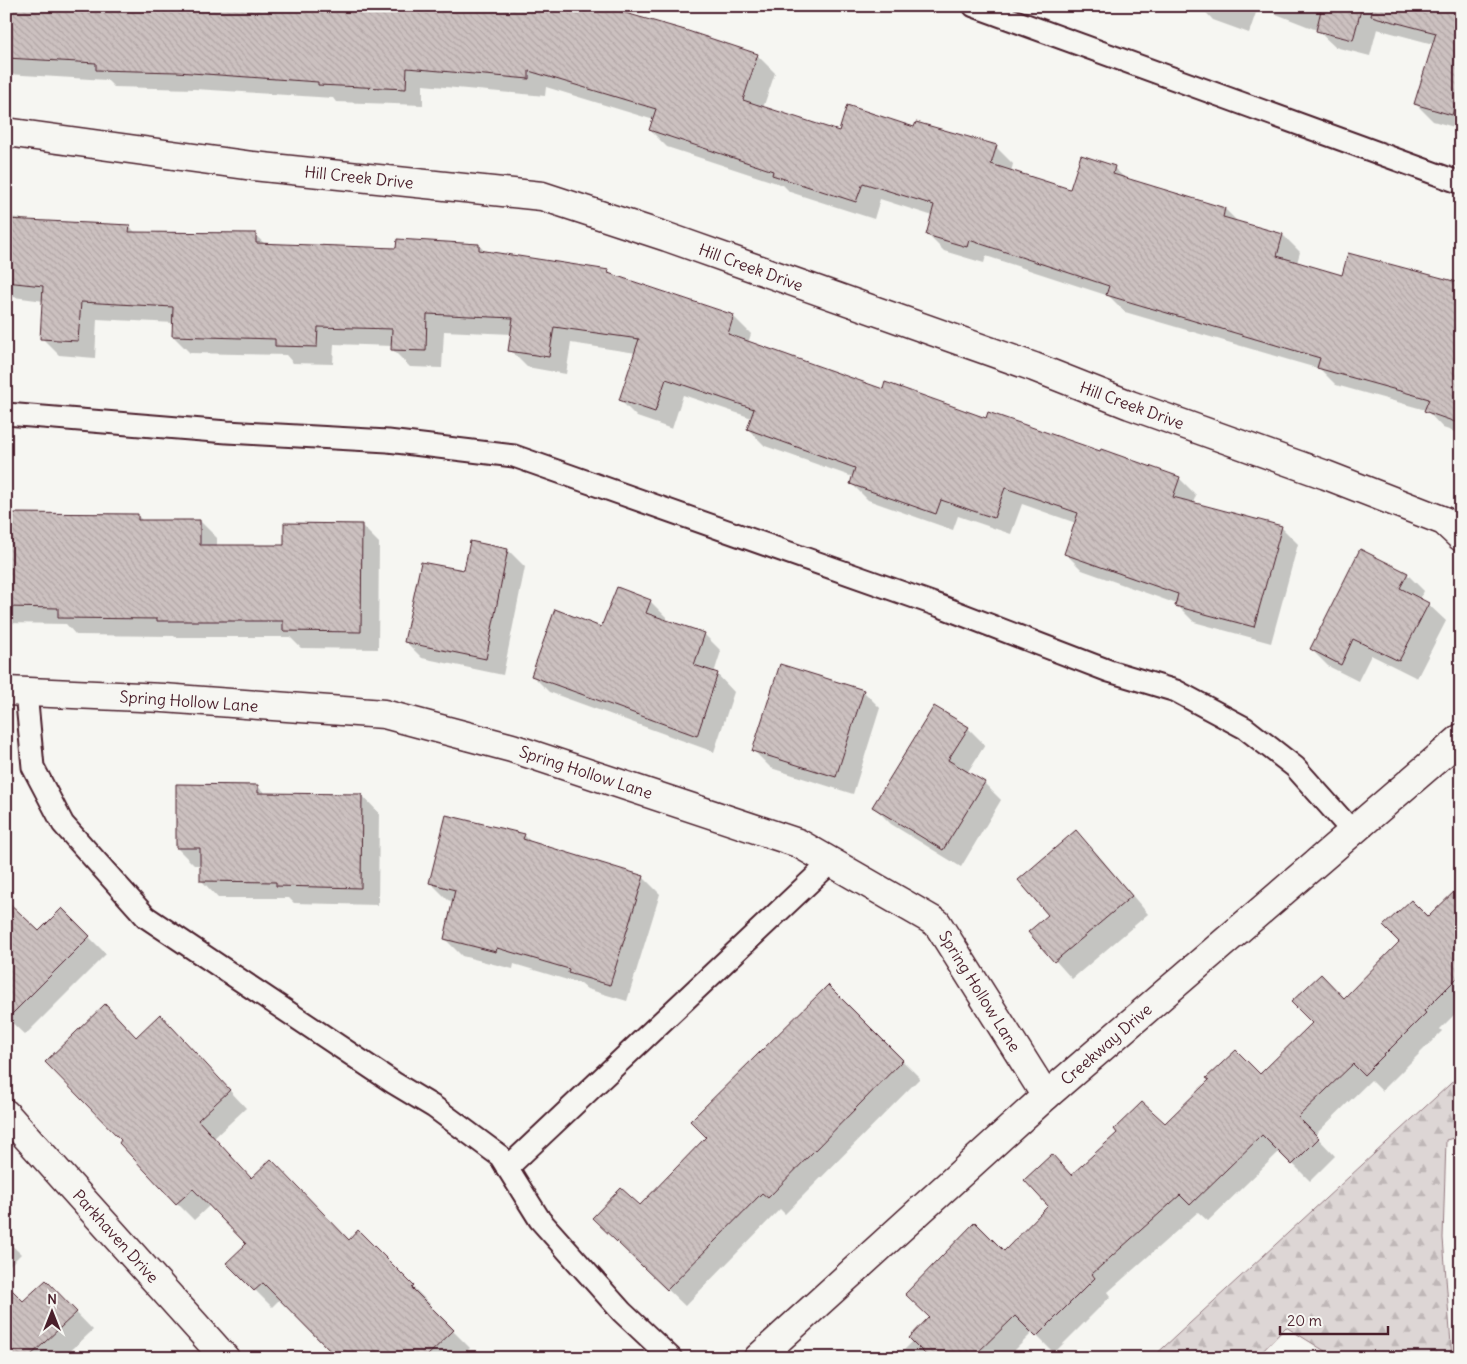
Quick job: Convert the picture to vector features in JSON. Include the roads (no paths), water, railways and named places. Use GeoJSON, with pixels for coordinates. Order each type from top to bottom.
{"type":"FeatureCollection","features":[{"type":"Feature","properties":{"kind":"street","name":"Hill Creek Drive"},"geometry":{"type":"LineString","coordinates":[[6,132],[253,166],[542,196],[667,237],[1024,364],[1130,405],[1326,475],[1444,521],[1461,537]]}},
{"type":"Feature","properties":{"kind":"street","name":"Spring Hollow Lane"},"geometry":{"type":"LineString","coordinates":[[16,691],[163,698],[384,714],[512,748],[798,843],[937,923],[1046,1096]]}},
{"type":"Feature","properties":{"kind":"street","name":"Creekway Drive"},"geometry":{"type":"LineString","coordinates":[[758,1358],[1046,1096],[1461,738]]}},
{"type":"Feature","properties":{"kind":"street","name":"Parkhaven Drive"},"geometry":{"type":"LineString","coordinates":[[6,1114],[225,1358]]}},
{"type":"Feature","properties":{"kind":"lane"},"geometry":{"type":"LineString","coordinates":[[974,6],[1461,182]]}},
{"type":"Feature","properties":{"kind":"lane"},"geometry":{"type":"LineString","coordinates":[[6,414],[227,432],[388,440],[514,456],[940,606],[1109,671],[1176,691],[1245,728],[1295,767],[1352,831]]}},
{"type":"Feature","properties":{"kind":"lane"},"geometry":{"type":"LineString","coordinates":[[16,691],[33,767],[63,824],[146,917],[394,1083],[434,1107],[500,1156],[540,1220],[622,1312],[671,1358]]}},
{"type":"Feature","properties":{"kind":"lane"},"geometry":{"type":"LineString","coordinates":[[508,1168],[831,862]]}}]}
